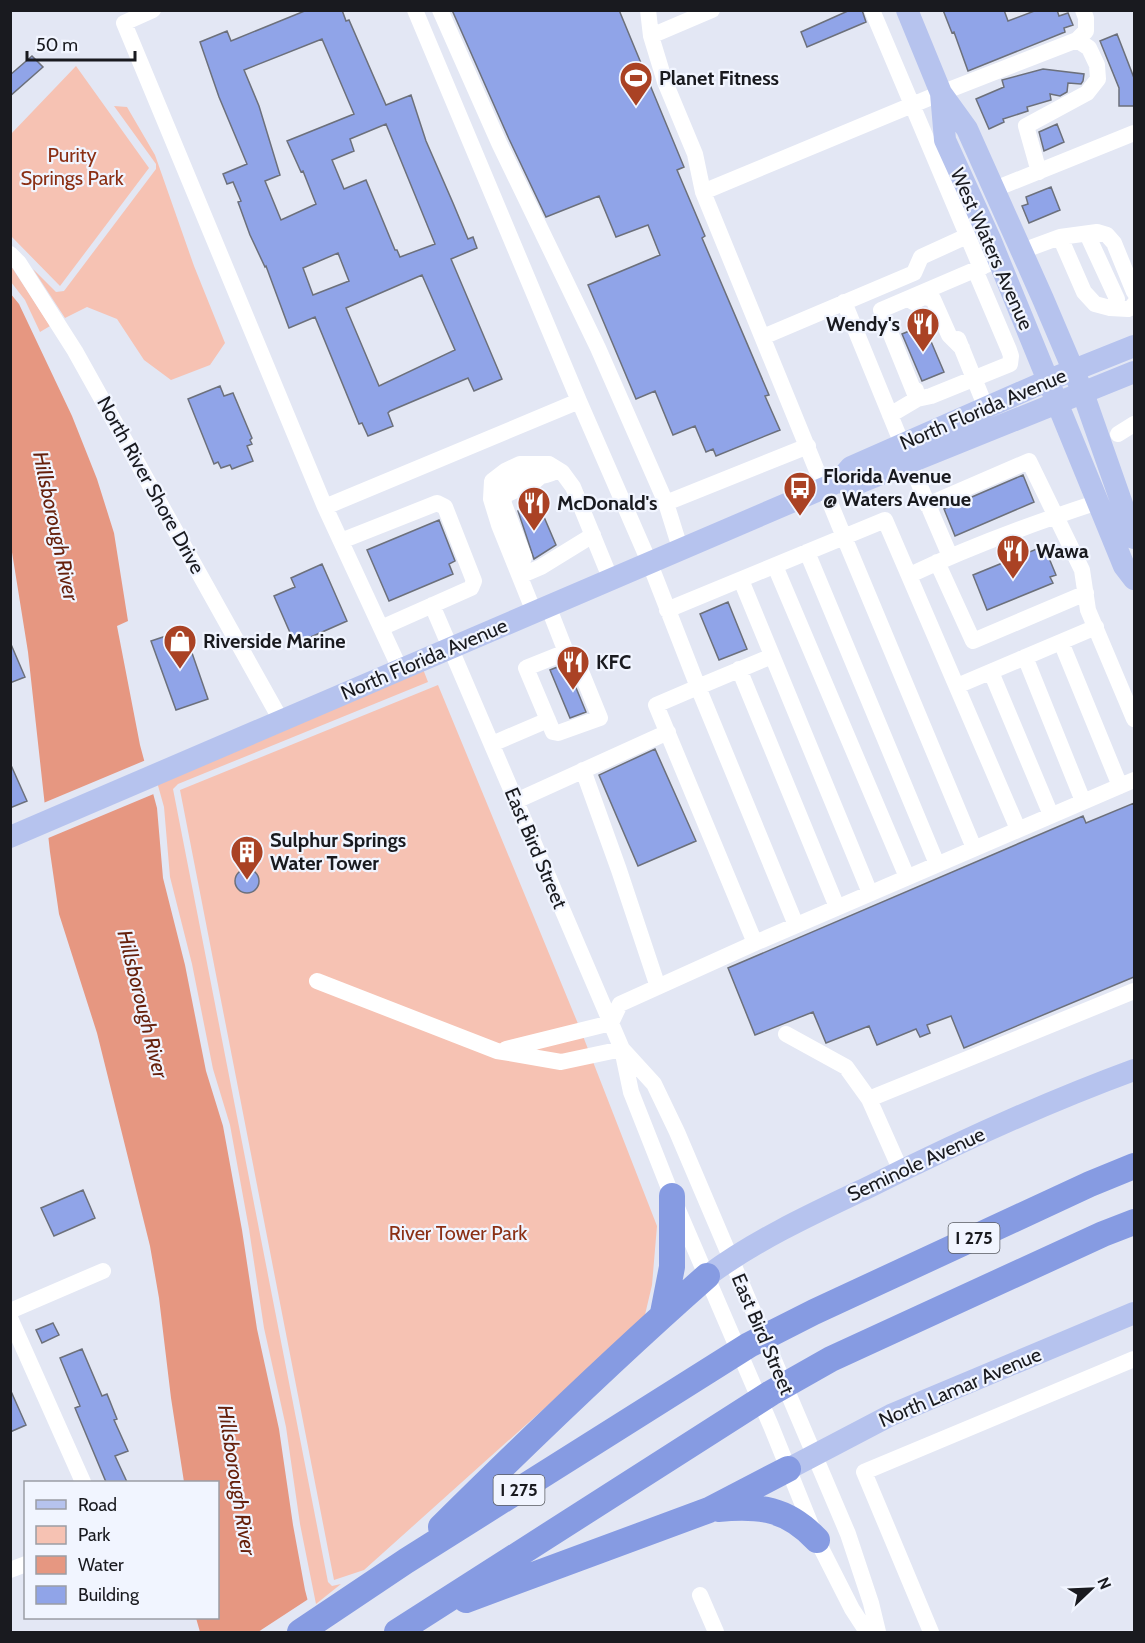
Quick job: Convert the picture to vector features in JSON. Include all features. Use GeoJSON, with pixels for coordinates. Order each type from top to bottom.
{"type":"FeatureCollection","features":[{"type":"Feature","properties":{"kind":"highway","name":"I 275"},"geometry":{"type":"LineString","coordinates":[[300,1632],[406,1562],[749,1345],[814,1312],[1134,1166]]}},
{"type":"Feature","properties":{"kind":"highway"},"geometry":{"type":"LineString","coordinates":[[663,1313],[672,1267],[672,1196]]}},
{"type":"Feature","properties":{"kind":"highway","name":"I 275"},"geometry":{"type":"LineString","coordinates":[[396,1632],[771,1393],[831,1359],[1102,1234],[1134,1222]]}},
{"type":"Feature","properties":{"kind":"highway"},"geometry":{"type":"LineString","coordinates":[[406,1562],[533,1436],[663,1313],[707,1276]]}},
{"type":"Feature","properties":{"kind":"highway"},"geometry":{"type":"LineString","coordinates":[[418,1618],[709,1510],[788,1469]]}},
{"type":"Feature","properties":{"kind":"highway"},"geometry":{"type":"LineString","coordinates":[[709,1510],[753,1507],[775,1511],[796,1522],[817,1540]]}},
{"type":"Feature","properties":{"kind":"main road","name":"West Waters Avenue"},"geometry":{"type":"LineString","coordinates":[[907,10],[941,93],[968,129],[1022,251],[1083,393],[1134,538]]}},
{"type":"Feature","properties":{"kind":"main road","name":"West Waters Avenue"},"geometry":{"type":"LineString","coordinates":[[941,93],[945,140],[985,266],[1049,380],[1124,566],[1134,579]]}},
{"type":"Feature","properties":{"kind":"main road","name":"North Florida Avenue"},"geometry":{"type":"LineString","coordinates":[[906,454],[986,408],[1134,346]]}},
{"type":"Feature","properties":{"kind":"main road","name":"North Florida Avenue"},"geometry":{"type":"LineString","coordinates":[[10,837],[832,485],[851,466],[906,454],[1058,402],[1134,372]]}},
{"type":"Feature","properties":{"kind":"main road","name":"Seminole Avenue"},"geometry":{"type":"LineString","coordinates":[[707,1276],[731,1258],[813,1214],[901,1171],[1005,1122],[1084,1088],[1134,1070]]}},
{"type":"Feature","properties":{"kind":"main road","name":"North Lamar Avenue"},"geometry":{"type":"LineString","coordinates":[[788,1469],[891,1414],[1134,1313]]}},
{"type":"Feature","properties":{"kind":"street"},"geometry":{"type":"LineString","coordinates":[[153,10],[124,23],[325,507],[400,669]]}},
{"type":"Feature","properties":{"kind":"street"},"geometry":{"type":"LineString","coordinates":[[415,10],[650,564],[796,925]]}},
{"type":"Feature","properties":{"kind":"street"},"geometry":{"type":"LineString","coordinates":[[440,10],[499,143],[598,348],[666,503],[681,551]]}},
{"type":"Feature","properties":{"kind":"street"},"geometry":{"type":"LineString","coordinates":[[648,10],[651,36],[665,82],[695,154],[703,192],[808,446],[832,485],[844,537],[974,848]]}},
{"type":"Feature","properties":{"kind":"street"},"geometry":{"type":"LineString","coordinates":[[651,36],[712,10]]}},
{"type":"Feature","properties":{"kind":"street"},"geometry":{"type":"LineString","coordinates":[[872,10],[912,106],[967,211],[967,236],[985,266],[1011,356],[1010,364],[917,399],[890,415]]}},
{"type":"Feature","properties":{"kind":"street"},"geometry":{"type":"LineString","coordinates":[[703,192],[941,93],[1077,40],[1086,31],[1086,18],[1083,10]]}},
{"type":"Feature","properties":{"kind":"street"},"geometry":{"type":"LineString","coordinates":[[1039,172],[1026,126],[1087,93],[1098,79],[1097,65],[1089,48],[1077,40]]}},
{"type":"Feature","properties":{"kind":"street"},"geometry":{"type":"LineString","coordinates":[[994,189],[1134,133]]}},
{"type":"Feature","properties":{"kind":"street"},"geometry":{"type":"LineString","coordinates":[[1022,251],[1060,237],[1097,232],[1107,236],[1114,243],[1134,292]]}},
{"type":"Feature","properties":{"kind":"street"},"geometry":{"type":"LineString","coordinates":[[1087,234],[1092,240],[1117,299],[1116,304],[1110,308]]}},
{"type":"Feature","properties":{"kind":"street"},"geometry":{"type":"LineString","coordinates":[[763,337],[914,273],[921,257],[967,236]]}},
{"type":"Feature","properties":{"kind":"street"},"geometry":{"type":"LineString","coordinates":[[1060,237],[1084,292],[1095,304],[1128,309],[1134,306],[1134,303]]}},
{"type":"Feature","properties":{"kind":"street","name":"North River Shore Drive"},"geometry":{"type":"LineString","coordinates":[[10,255],[19,262],[75,351],[282,722]]}},
{"type":"Feature","properties":{"kind":"street"},"geometry":{"type":"LineString","coordinates":[[917,399],[881,310],[985,266]]}},
{"type":"Feature","properties":{"kind":"street"},"geometry":{"type":"LineString","coordinates":[[935,286],[986,408]]}},
{"type":"Feature","properties":{"kind":"street"},"geometry":{"type":"LineString","coordinates":[[917,399],[914,369],[893,320],[898,308],[924,297],[933,298],[950,335],[962,348]]}},
{"type":"Feature","properties":{"kind":"street"},"geometry":{"type":"LineString","coordinates":[[844,302],[927,505],[943,559],[973,641],[1086,594]]}},
{"type":"Feature","properties":{"kind":"street"},"geometry":{"type":"LineString","coordinates":[[325,507],[579,401]]}},
{"type":"Feature","properties":{"kind":"street"},"geometry":{"type":"LineString","coordinates":[[1118,434],[1134,424]]}},
{"type":"Feature","properties":{"kind":"street"},"geometry":{"type":"LineString","coordinates":[[666,503],[808,446]]}},
{"type":"Feature","properties":{"kind":"street"},"geometry":{"type":"LineString","coordinates":[[927,505],[1029,461],[1082,570],[1088,610],[1134,719]]}},
{"type":"Feature","properties":{"kind":"street"},"geometry":{"type":"LineString","coordinates":[[566,652],[526,668],[553,732],[558,734],[600,718],[576,659],[566,652],[519,574],[491,499],[492,481],[505,471],[520,464],[549,464],[559,470],[568,478],[573,487],[611,580]]}},
{"type":"Feature","properties":{"kind":"street"},"geometry":{"type":"LineString","coordinates":[[519,574],[524,557],[504,504],[502,485],[509,475],[518,472],[541,476],[559,470]]}},
{"type":"Feature","properties":{"kind":"street"},"geometry":{"type":"LineString","coordinates":[[910,574],[1054,516],[1098,502]]}},
{"type":"Feature","properties":{"kind":"street"},"geometry":{"type":"LineString","coordinates":[[341,541],[437,503],[445,507],[474,581],[471,588],[381,628]]}},
{"type":"Feature","properties":{"kind":"street"},"geometry":{"type":"LineString","coordinates":[[668,610],[885,520],[1018,829]]}},
{"type":"Feature","properties":{"kind":"street"},"geometry":{"type":"LineString","coordinates":[[519,574],[541,567],[593,535]]}},
{"type":"Feature","properties":{"kind":"street"},"geometry":{"type":"LineString","coordinates":[[807,552],[938,864]]}},
{"type":"Feature","properties":{"kind":"street"},"geometry":{"type":"LineString","coordinates":[[775,566],[907,877]]}},
{"type":"Feature","properties":{"kind":"street"},"geometry":{"type":"LineString","coordinates":[[741,580],[870,893]]}},
{"type":"Feature","properties":{"kind":"street","name":"East Bird Street"},"geometry":{"type":"LineString","coordinates":[[432,605],[622,1049],[631,1092],[672,1196],[817,1540],[852,1609],[867,1632]]}},
{"type":"Feature","properties":{"kind":"street"},"geometry":{"type":"LineString","coordinates":[[957,686],[1096,627]]}},
{"type":"Feature","properties":{"kind":"street"},"geometry":{"type":"LineString","coordinates":[[498,1051],[611,1023],[620,1004],[837,907],[1127,783],[1060,642]]}},
{"type":"Feature","properties":{"kind":"street"},"geometry":{"type":"LineString","coordinates":[[755,943],[656,705],[772,656]]}},
{"type":"Feature","properties":{"kind":"street"},"geometry":{"type":"LineString","coordinates":[[1025,657],[1083,801]]}},
{"type":"Feature","properties":{"kind":"street"},"geometry":{"type":"LineString","coordinates":[[739,669],[837,907]]}},
{"type":"Feature","properties":{"kind":"street"},"geometry":{"type":"LineString","coordinates":[[992,672],[1051,815]]}},
{"type":"Feature","properties":{"kind":"street"},"geometry":{"type":"LineString","coordinates":[[492,744],[548,720]]}},
{"type":"Feature","properties":{"kind":"street"},"geometry":{"type":"LineString","coordinates":[[516,801],[668,732]]}},
{"type":"Feature","properties":{"kind":"street"},"geometry":{"type":"LineString","coordinates":[[583,770],[658,987]]}},
{"type":"Feature","properties":{"kind":"street"},"geometry":{"type":"LineString","coordinates":[[318,981],[498,1051],[561,1062],[622,1049]]}},
{"type":"Feature","properties":{"kind":"street"},"geometry":{"type":"LineString","coordinates":[[869,1099],[1134,991]]}},
{"type":"Feature","properties":{"kind":"street"},"geometry":{"type":"LineString","coordinates":[[786,1034],[846,1066],[869,1099],[901,1171]]}},
{"type":"Feature","properties":{"kind":"street","name":"East Bird Street"},"geometry":{"type":"LineString","coordinates":[[622,1049],[654,1084],[677,1132],[848,1534],[878,1632]]}},
{"type":"Feature","properties":{"kind":"street"},"geometry":{"type":"LineString","coordinates":[[10,1311],[103,1271]]}},
{"type":"Feature","properties":{"kind":"street"},"geometry":{"type":"LineString","coordinates":[[10,1317],[83,1481]]}},
{"type":"Feature","properties":{"kind":"street"},"geometry":{"type":"LineString","coordinates":[[931,1632],[864,1472],[1134,1359]]}},
{"type":"Feature","properties":{"kind":"street"},"geometry":{"type":"LineString","coordinates":[[700,1595],[716,1632]]}},
{"type":"Feature","properties":{"kind":"green space","name":"Purity Springs Park"},"geometry":{"type":"Polygon","coordinates":[[[76,66],[149,168],[60,286],[11,236],[11,134],[76,66]]]}},
{"type":"Feature","properties":{"kind":"green space"},"geometry":{"type":"Polygon","coordinates":[[[114,106],[127,107],[155,155],[194,266],[225,343],[210,365],[171,380],[144,360],[117,319],[87,307],[65,318],[33,269],[56,292],[64,291],[156,169],[156,164],[114,106]]]}},
{"type":"Feature","properties":{"kind":"green space"},"geometry":{"type":"Polygon","coordinates":[[[11,266],[50,326],[40,332],[25,300],[11,282],[11,266]]]}},
{"type":"Feature","properties":{"kind":"green space"},"geometry":{"type":"Polygon","coordinates":[[[423,669],[428,682],[178,784],[173,789],[328,1582],[332,1586],[341,1584],[316,1604],[300,1524],[286,1427],[264,1328],[230,1125],[213,1069],[192,964],[170,877],[164,807],[157,782],[423,669]]]}},
{"type":"Feature","properties":{"kind":"green space","name":"River Tower Park"},"geometry":{"type":"Polygon","coordinates":[[[438,685],[581,1031],[657,1226],[652,1285],[644,1319],[364,1570],[334,1580],[180,790],[438,685]]]}},
{"type":"Feature","properties":{"kind":"water","name":"Hillsborough River"},"geometry":{"type":"Polygon","coordinates":[[[10,293],[19,304],[72,416],[97,479],[114,533],[128,621],[117,626],[140,745],[157,808],[163,878],[185,965],[206,1071],[223,1126],[257,1329],[279,1429],[293,1525],[305,1590],[316,1632],[200,1632],[196,1619],[219,1619],[219,1481],[184,1481],[150,1246],[97,1033],[59,914],[28,652],[11,546],[10,293]]]}},
{"type":"Feature","properties":{"kind":"pier"},"geometry":{"type":"Polygon","coordinates":[[[146,760],[156,793],[46,839],[41,804],[146,760]]]}},
{"type":"Feature","properties":{"kind":"pier"},"geometry":{"type":"Polygon","coordinates":[[[310,1598],[319,1632],[258,1632],[310,1598]]]}},
{"type":"Feature","properties":{"kind":"building"},"geometry":{"type":"Polygon","coordinates":[[[307,10],[342,10],[346,21],[349,20],[386,105],[411,95],[426,141],[468,239],[473,237],[477,248],[451,259],[502,379],[474,391],[468,378],[390,411],[388,413],[393,426],[368,436],[362,423],[359,424],[315,317],[289,328],[266,266],[250,235],[238,202],[241,201],[233,182],[227,184],[223,174],[247,164],[219,97],[200,42],[227,31],[231,41],[307,10]],[[322,39],[244,70],[259,106],[280,175],[265,181],[281,220],[316,204],[303,171],[301,172],[287,141],[354,114],[322,39]],[[386,124],[350,139],[354,151],[332,160],[344,189],[366,180],[400,257],[435,244],[386,124]],[[338,253],[303,268],[313,295],[349,281],[338,253]],[[422,275],[346,308],[379,386],[455,350],[422,275]]]}},
{"type":"Feature","properties":{"kind":"building"},"geometry":{"type":"Polygon","coordinates":[[[452,10],[619,10],[684,167],[677,170],[705,236],[702,238],[769,395],[765,396],[780,430],[716,456],[713,449],[706,452],[695,426],[673,435],[655,391],[636,399],[588,285],[660,255],[648,225],[616,237],[599,196],[546,217],[452,10]]]}},
{"type":"Feature","properties":{"kind":"building"},"geometry":{"type":"Polygon","coordinates":[[[850,10],[862,10],[866,22],[807,47],[801,32],[850,10]]]}},
{"type":"Feature","properties":{"kind":"building"},"geometry":{"type":"Polygon","coordinates":[[[943,10],[1004,10],[1008,21],[1037,10],[1057,10],[1059,16],[1068,13],[1073,25],[1064,28],[1065,32],[968,71],[954,32],[952,33],[943,10]]]}},
{"type":"Feature","properties":{"kind":"building"},"geometry":{"type":"Polygon","coordinates":[[[1117,34],[1134,78],[1134,106],[1119,106],[1119,88],[1100,41],[1117,34]]]}},
{"type":"Feature","properties":{"kind":"building"},"geometry":{"type":"Polygon","coordinates":[[[32,56],[43,67],[10,96],[10,75],[32,56]]]}},
{"type":"Feature","properties":{"kind":"building"},"geometry":{"type":"Polygon","coordinates":[[[1043,69],[1084,74],[1083,81],[1081,84],[1068,83],[1067,92],[1060,96],[1050,94],[1051,100],[1027,107],[1028,111],[1003,119],[1004,122],[989,129],[976,99],[1004,87],[1002,80],[1043,69]]]}},
{"type":"Feature","properties":{"kind":"building"},"geometry":{"type":"Polygon","coordinates":[[[1057,124],[1064,142],[1044,151],[1039,132],[1057,124]]]}},
{"type":"Feature","properties":{"kind":"building"},"geometry":{"type":"Polygon","coordinates":[[[1051,187],[1060,210],[1029,223],[1022,206],[1028,204],[1026,197],[1051,187]]]}},
{"type":"Feature","properties":{"kind":"building","name":"Wendy's"},"geometry":{"type":"Polygon","coordinates":[[[924,325],[944,372],[922,381],[902,334],[924,325]]]}},
{"type":"Feature","properties":{"kind":"building"},"geometry":{"type":"Polygon","coordinates":[[[220,386],[224,396],[233,393],[252,438],[250,440],[252,444],[247,446],[253,461],[232,469],[230,465],[221,468],[218,462],[214,464],[188,399],[220,386]]]}},
{"type":"Feature","properties":{"kind":"building","name":"Wawa"},"geometry":{"type":"Polygon","coordinates":[[[1023,475],[1034,502],[955,536],[944,509],[1023,475]]]}},
{"type":"Feature","properties":{"kind":"building","name":"McDonald's"},"geometry":{"type":"Polygon","coordinates":[[[538,503],[556,545],[534,559],[518,511],[538,503]]]}},
{"type":"Feature","properties":{"kind":"building"},"geometry":{"type":"Polygon","coordinates":[[[439,520],[455,561],[449,564],[453,574],[389,601],[367,550],[439,520]]]}},
{"type":"Feature","properties":{"kind":"building","name":"Wawa"},"geometry":{"type":"Polygon","coordinates":[[[1044,546],[1056,575],[1050,577],[1053,583],[987,610],[973,575],[1044,546]]]}},
{"type":"Feature","properties":{"kind":"building"},"geometry":{"type":"Polygon","coordinates":[[[322,564],[347,621],[295,644],[274,596],[295,587],[291,578],[322,564]]]}},
{"type":"Feature","properties":{"kind":"building"},"geometry":{"type":"Polygon","coordinates":[[[728,602],[747,649],[719,660],[700,614],[728,602]]]}},
{"type":"Feature","properties":{"kind":"building","name":"Riverside Marine"},"geometry":{"type":"Polygon","coordinates":[[[184,630],[208,699],[176,710],[151,641],[184,630]]]}},
{"type":"Feature","properties":{"kind":"building"},"geometry":{"type":"Polygon","coordinates":[[[10,642],[25,677],[10,683],[10,642]]]}},
{"type":"Feature","properties":{"kind":"building","name":"KFC"},"geometry":{"type":"Polygon","coordinates":[[[565,664],[586,712],[570,718],[550,670],[565,664]]]}},
{"type":"Feature","properties":{"kind":"building"},"geometry":{"type":"Polygon","coordinates":[[[655,749],[696,841],[638,866],[599,775],[655,749]]]}},
{"type":"Feature","properties":{"kind":"building"},"geometry":{"type":"Polygon","coordinates":[[[10,763],[27,801],[10,808],[10,763]]]}},
{"type":"Feature","properties":{"kind":"building"},"geometry":{"type":"Polygon","coordinates":[[[1134,803],[1134,977],[964,1048],[951,1016],[927,1025],[930,1033],[920,1037],[916,1029],[877,1045],[869,1026],[826,1043],[813,1012],[755,1035],[728,968],[1083,816],[1086,823],[1134,803]]]}},
{"type":"Feature","properties":{"kind":"building","name":"Sulphur Springs Water Tower"},"geometry":{"type":"Polygon","coordinates":[[[247,869],[256,872],[259,881],[256,890],[247,893],[238,890],[235,881],[238,872],[247,869]]]}},
{"type":"Feature","properties":{"kind":"building"},"geometry":{"type":"Polygon","coordinates":[[[83,1190],[95,1218],[54,1236],[41,1208],[83,1190]]]}},
{"type":"Feature","properties":{"kind":"building"},"geometry":{"type":"Polygon","coordinates":[[[53,1323],[59,1335],[42,1343],[36,1330],[53,1323]]]}},
{"type":"Feature","properties":{"kind":"building"},"geometry":{"type":"Polygon","coordinates":[[[82,1349],[102,1396],[107,1394],[117,1419],[114,1420],[128,1451],[115,1456],[127,1481],[106,1481],[75,1408],[80,1406],[60,1358],[82,1349]]]}},
{"type":"Feature","properties":{"kind":"building"},"geometry":{"type":"Polygon","coordinates":[[[10,1389],[26,1425],[10,1432],[10,1389]]]}},
{"type":"Feature","properties":{"kind":"place","name":"Planet Fitness"},"geometry":{"type":"Point","coordinates":[636,107]}},
{"type":"Feature","properties":{"kind":"place","name":"Wendy's"},"geometry":{"type":"Point","coordinates":[923,353]}},
{"type":"Feature","properties":{"kind":"place","name":"Florida Avenue @ Waters Avenue"},"geometry":{"type":"Point","coordinates":[800,517]}},
{"type":"Feature","properties":{"kind":"place","name":"McDonald's"},"geometry":{"type":"Point","coordinates":[534,532]}},
{"type":"Feature","properties":{"kind":"place","name":"Wawa"},"geometry":{"type":"Point","coordinates":[1013,580]}},
{"type":"Feature","properties":{"kind":"place","name":"Riverside Marine"},"geometry":{"type":"Point","coordinates":[180,670]}},
{"type":"Feature","properties":{"kind":"place","name":"KFC"},"geometry":{"type":"Point","coordinates":[573,691]}},
{"type":"Feature","properties":{"kind":"place","name":"Sulphur Springs Water Tower"},"geometry":{"type":"Point","coordinates":[247,881]}}]}
